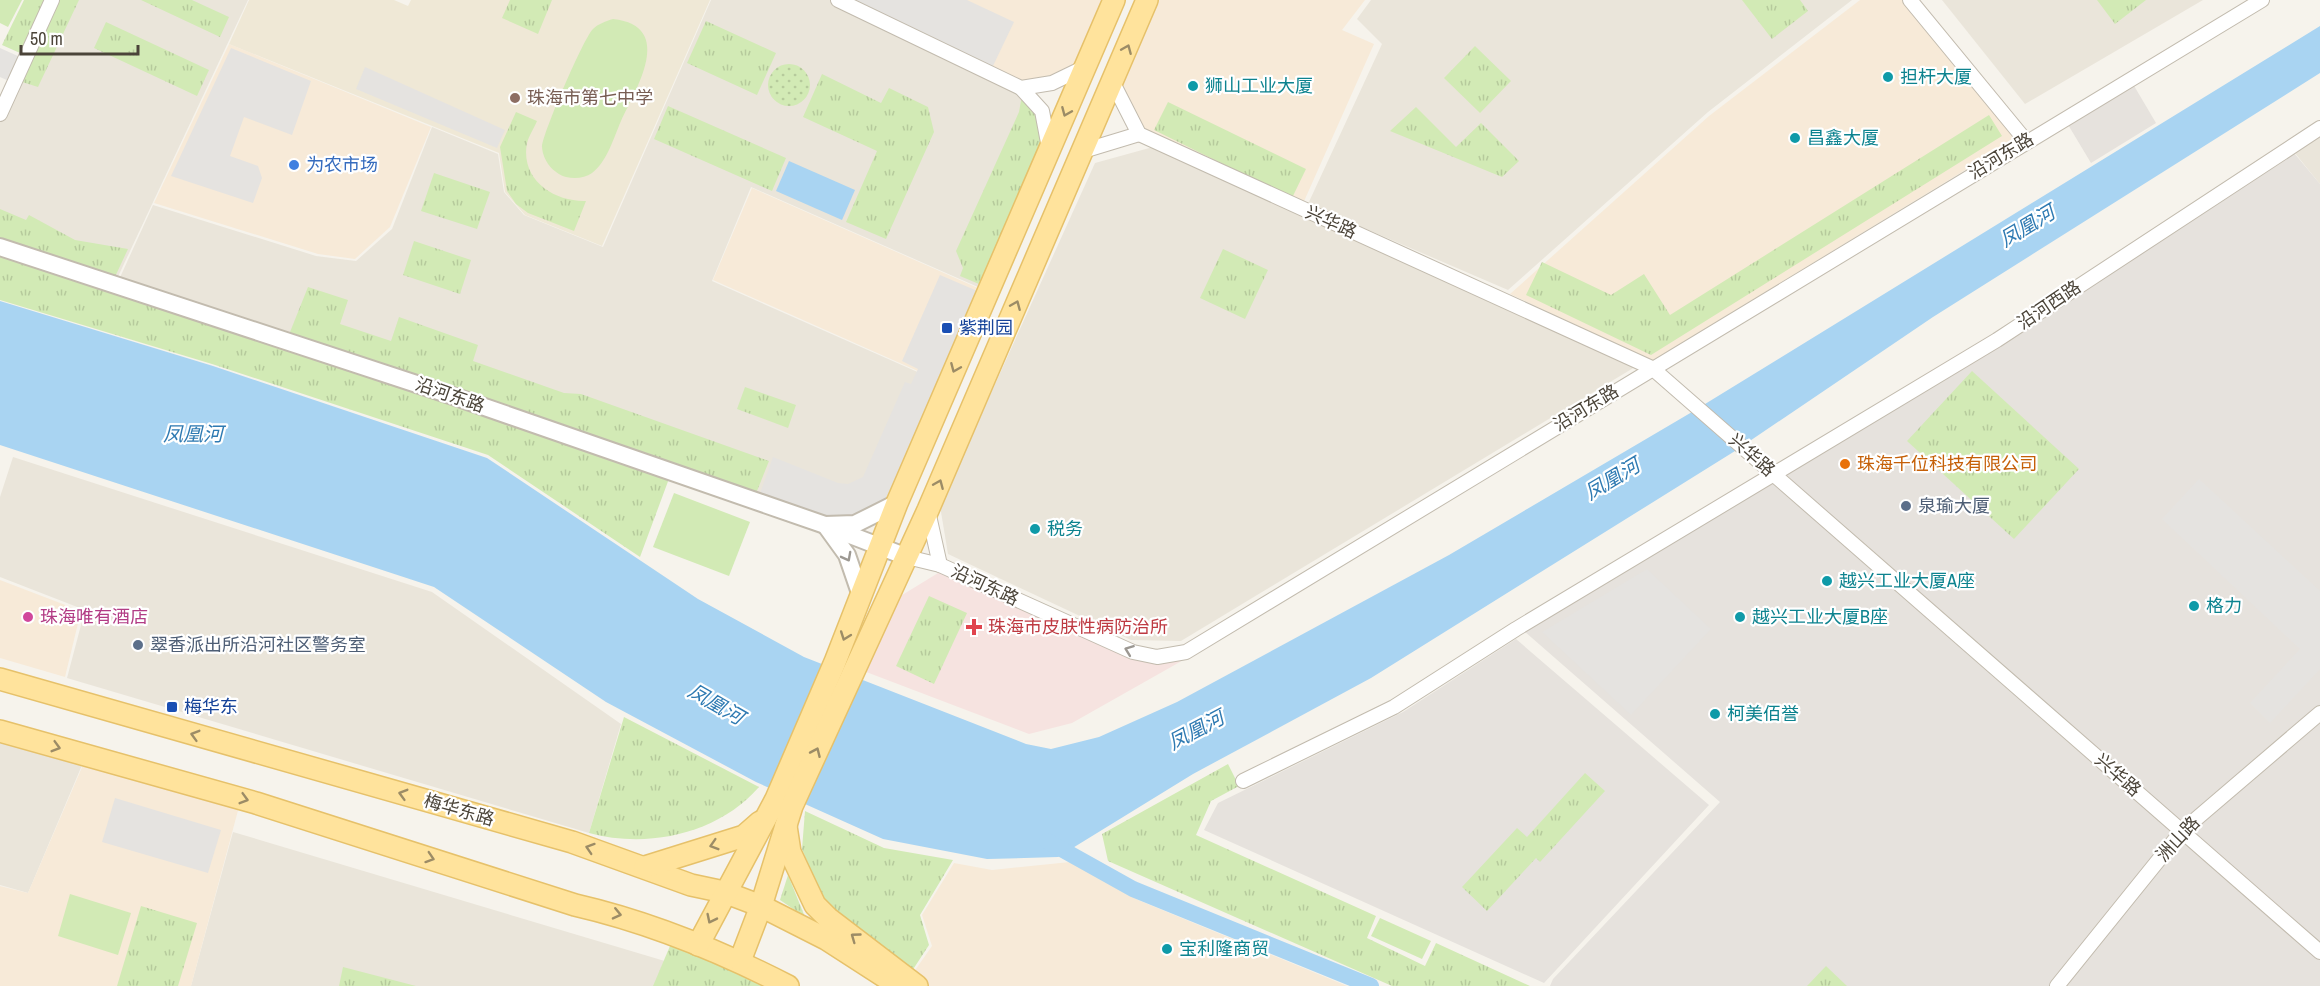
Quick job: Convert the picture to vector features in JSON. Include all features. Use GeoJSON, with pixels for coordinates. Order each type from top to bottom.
{"type":"FeatureCollection","features":[{"type":"Feature","properties":{"kind":"main road"},"geometry":{"type":"LineString","coordinates":[[844,665],[860,593],[879,546],[1114,0]]}},
{"type":"Feature","properties":{"kind":"main road"},"geometry":{"type":"LineString","coordinates":[[740,961],[761,906],[785,810],[844,665],[907,557],[1147,0]]}},
{"type":"Feature","properties":{"kind":"main road","name":"梅华东路"},"geometry":{"type":"LineString","coordinates":[[0,679],[572,842],[691,885],[724,892],[761,906],[826,939],[899,986]]}},
{"type":"Feature","properties":{"kind":"main road"},"geometry":{"type":"LineString","coordinates":[[0,731],[256,803],[575,905],[627,917],[740,961],[788,986]]}},
{"type":"Feature","properties":{"kind":"main road"},"geometry":{"type":"LineString","coordinates":[[645,867],[744,836],[765,818],[785,810]]}},
{"type":"Feature","properties":{"kind":"main road"},"geometry":{"type":"LineString","coordinates":[[785,810],[790,852],[815,904],[828,918],[917,986]]}},
{"type":"Feature","properties":{"kind":"main road"},"geometry":{"type":"LineString","coordinates":[[698,945],[765,818]]}},
{"type":"Feature","properties":{"kind":"street"},"geometry":{"type":"LineString","coordinates":[[0,114],[52,0]]}},
{"type":"Feature","properties":{"kind":"street"},"geometry":{"type":"LineString","coordinates":[[838,0],[1021,88],[1042,111],[1050,150]]}},
{"type":"Feature","properties":{"kind":"street"},"geometry":{"type":"LineString","coordinates":[[1910,0],[2026,141]]}},
{"type":"Feature","properties":{"kind":"street","name":"沿河东路"},"geometry":{"type":"LineString","coordinates":[[928,510],[940,565],[1133,652],[1157,657],[1186,651],[2262,0]]}},
{"type":"Feature","properties":{"kind":"street"},"geometry":{"type":"LineString","coordinates":[[1021,88],[1052,83],[1085,67]]}},
{"type":"Feature","properties":{"kind":"street"},"geometry":{"type":"LineString","coordinates":[[1083,151],[1139,134],[1113,83]]}},
{"type":"Feature","properties":{"kind":"street","name":"沿河西路"},"geometry":{"type":"LineString","coordinates":[[1244,781],[1394,707],[1516,629],[1755,486],[1772,473],[1997,340],[2320,128]]}},
{"type":"Feature","properties":{"kind":"street","name":"兴华路"},"geometry":{"type":"LineString","coordinates":[[1139,134],[1652,368],[2320,952]]}},
{"type":"Feature","properties":{"kind":"street","name":"沿河东路"},"geometry":{"type":"LineString","coordinates":[[0,247],[450,395],[825,525],[855,524],[897,503]]}},
{"type":"Feature","properties":{"kind":"street"},"geometry":{"type":"LineString","coordinates":[[825,525],[907,557],[940,565]]}},
{"type":"Feature","properties":{"kind":"street"},"geometry":{"type":"LineString","coordinates":[[825,525],[847,555],[860,593]]}},
{"type":"Feature","properties":{"kind":"street","name":"洲山路"},"geometry":{"type":"LineString","coordinates":[[2057,986],[2181,831],[2320,713]]}},
{"type":"Feature","properties":{"kind":"shaded area"},"geometry":{"type":"Polygon","coordinates":[[[54,0],[248,0],[115,283],[0,245],[0,116],[54,0]]]}},
{"type":"Feature","properties":{"kind":"shaded area","name":"珠海市第七中学"},"geometry":{"type":"Polygon","coordinates":[[[249,0],[394,0],[408,6],[411,0],[710,0],[602,246],[525,215],[505,192],[499,153],[229,44],[249,0]]]}},
{"type":"Feature","properties":{"kind":"shaded area"},"geometry":{"type":"Polygon","coordinates":[[[711,0],[835,0],[1020,89],[1041,112],[987,291],[751,187],[712,281],[947,385],[826,523],[117,284],[153,205],[316,256],[356,261],[392,229],[432,127],[498,154],[504,192],[524,215],[603,247],[711,0]]]}},
{"type":"Feature","properties":{"kind":"shaded area"},"geometry":{"type":"Polygon","coordinates":[[[854,0],[1112,0],[1084,66],[1021,86],[852,5],[854,0]]]}},
{"type":"Feature","properties":{"kind":"shaded area"},"geometry":{"type":"Polygon","coordinates":[[[857,0],[967,0],[1014,22],[992,68],[855,4],[857,0]]]}},
{"type":"Feature","properties":{"kind":"shaded area"},"geometry":{"type":"Polygon","coordinates":[[[1147,0],[1365,0],[1342,30],[1374,44],[1301,208],[1139,134],[1113,83],[1147,0]]]}},
{"type":"Feature","properties":{"kind":"shaded area"},"geometry":{"type":"Polygon","coordinates":[[[1371,0],[1852,0],[1708,112],[1508,290],[1308,204],[1382,44],[1357,19],[1371,0]]]}},
{"type":"Feature","properties":{"kind":"shaded area"},"geometry":{"type":"Polygon","coordinates":[[[1860,0],[1902,0],[2016,139],[1652,361],[1510,294],[1709,116],[1860,0]]]}},
{"type":"Feature","properties":{"kind":"shaded area"},"geometry":{"type":"Polygon","coordinates":[[[1942,0],[2203,0],[2025,104],[1942,0]]]}},
{"type":"Feature","properties":{"kind":"shaded area","name":"为农市场"},"geometry":{"type":"Polygon","coordinates":[[[229,44],[431,127],[390,227],[355,259],[318,254],[154,203],[229,44]]]}},
{"type":"Feature","properties":{"kind":"shaded area"},"geometry":{"type":"Polygon","coordinates":[[[0,48],[20,57],[9,81],[0,77],[0,48]]]}},
{"type":"Feature","properties":{"kind":"shaded area"},"geometry":{"type":"Polygon","coordinates":[[[231,48],[311,81],[292,135],[244,117],[230,156],[258,166],[262,178],[253,203],[171,176],[231,48]]]}},
{"type":"Feature","properties":{"kind":"shaded area"},"geometry":{"type":"Polygon","coordinates":[[[365,67],[505,130],[497,148],[356,89],[365,67]]]}},
{"type":"Feature","properties":{"kind":"shaded area"},"geometry":{"type":"Polygon","coordinates":[[[2130,79],[2156,123],[2091,163],[2064,118],[2130,79]]]}},
{"type":"Feature","properties":{"kind":"shaded area"},"geometry":{"type":"Polygon","coordinates":[[[2320,127],[2320,184],[2290,147],[2320,127]]]}},
{"type":"Feature","properties":{"kind":"shaded area","name":"紫荆园"},"geometry":{"type":"Polygon","coordinates":[[[1153,147],[1635,367],[1181,641],[1131,640],[948,554],[940,506],[1095,163],[1153,147]]]}},
{"type":"Feature","properties":{"kind":"shaded area"},"geometry":{"type":"Polygon","coordinates":[[[2289,147],[2320,184],[2320,986],[1550,986],[1553,979],[1720,802],[1524,631],[1701,522],[2289,147]]]}},
{"type":"Feature","properties":{"kind":"shaded area"},"geometry":{"type":"Polygon","coordinates":[[[752,188],[987,292],[947,384],[713,280],[752,188]]]}},
{"type":"Feature","properties":{"kind":"shaded area"},"geometry":{"type":"Polygon","coordinates":[[[940,275],[982,293],[892,499],[854,521],[826,522],[758,499],[773,457],[838,483],[848,484],[863,477],[905,382],[911,384],[918,369],[902,361],[940,275]]]}},
{"type":"Feature","properties":{"kind":"shaded area"},"geometry":{"type":"Polygon","coordinates":[[[13,457],[432,592],[621,724],[589,833],[67,678],[85,610],[0,577],[0,497],[13,457]]]}},
{"type":"Feature","properties":{"kind":"shaded area"},"geometry":{"type":"Polygon","coordinates":[[[2199,479],[2320,591],[2320,669],[2270,723],[2250,703],[2300,649],[2162,519],[2199,479]]]}},
{"type":"Feature","properties":{"kind":"shaded area"},"geometry":{"type":"Polygon","coordinates":[[[1647,569],[1711,629],[1631,715],[1542,632],[1647,569]]]}},
{"type":"Feature","properties":{"kind":"shaded area","name":"珠海市皮肤性病防治所"},"geometry":{"type":"Polygon","coordinates":[[[943,570],[1132,657],[1194,654],[1072,723],[1029,734],[861,670],[894,600],[943,570]]]}},
{"type":"Feature","properties":{"kind":"shaded area"},"geometry":{"type":"Polygon","coordinates":[[[0,580],[81,611],[65,677],[0,658],[0,580]]]}},
{"type":"Feature","properties":{"kind":"shaded area"},"geometry":{"type":"Polygon","coordinates":[[[1516,639],[1709,805],[1544,983],[1204,830],[1218,803],[1403,712],[1516,639]]]}},
{"type":"Feature","properties":{"kind":"shaded area"},"geometry":{"type":"Polygon","coordinates":[[[0,736],[85,758],[28,893],[0,885],[0,736]]]}},
{"type":"Feature","properties":{"kind":"shaded area"},"geometry":{"type":"Polygon","coordinates":[[[86,758],[240,803],[191,986],[0,986],[0,886],[28,893],[86,758]]]}},
{"type":"Feature","properties":{"kind":"shaded area"},"geometry":{"type":"Polygon","coordinates":[[[115,798],[221,830],[208,873],[102,842],[115,798]]]}},
{"type":"Feature","properties":{"kind":"shaded area"},"geometry":{"type":"Polygon","coordinates":[[[233,832],[715,976],[710,986],[191,986],[233,832]]]}},
{"type":"Feature","properties":{"kind":"shaded area"},"geometry":{"type":"Polygon","coordinates":[[[1070,862],[1138,900],[1347,986],[921,986],[911,976],[932,946],[922,915],[954,863],[992,870],[1070,862]]]}},
{"type":"Feature","properties":{"kind":"green space"},"geometry":{"type":"Polygon","coordinates":[[[0,0],[22,0],[8,27],[0,23],[0,0]]]}},
{"type":"Feature","properties":{"kind":"green space"},"geometry":{"type":"Polygon","coordinates":[[[24,0],[45,0],[20,53],[2,45],[24,0]]]}},
{"type":"Feature","properties":{"kind":"green space"},"geometry":{"type":"Polygon","coordinates":[[[57,0],[79,0],[38,87],[19,81],[57,0]]]}},
{"type":"Feature","properties":{"kind":"green space"},"geometry":{"type":"Polygon","coordinates":[[[141,0],[192,0],[229,17],[220,37],[141,0]]]}},
{"type":"Feature","properties":{"kind":"green space"},"geometry":{"type":"Polygon","coordinates":[[[510,0],[552,0],[538,34],[502,18],[510,0]]]}},
{"type":"Feature","properties":{"kind":"green space"},"geometry":{"type":"Polygon","coordinates":[[[1742,0],[1800,0],[1808,11],[1772,39],[1742,0]]]}},
{"type":"Feature","properties":{"kind":"green space"},"geometry":{"type":"Polygon","coordinates":[[[2097,0],[2146,0],[2115,24],[2097,0]]]}},
{"type":"Feature","properties":{"kind":"green space"},"geometry":{"type":"Polygon","coordinates":[[[613,19],[632,24],[643,33],[647,46],[642,77],[602,162],[586,176],[566,177],[557,173],[547,162],[542,147],[544,139],[564,86],[588,36],[597,26],[613,19]]]}},
{"type":"Feature","properties":{"kind":"green space"},"geometry":{"type":"Polygon","coordinates":[[[706,21],[776,53],[757,95],[687,63],[706,21]]]}},
{"type":"Feature","properties":{"kind":"green space"},"geometry":{"type":"Polygon","coordinates":[[[106,22],[209,70],[197,96],[94,48],[106,22]]]}},
{"type":"Feature","properties":{"kind":"green space"},"geometry":{"type":"Polygon","coordinates":[[[1475,46],[1511,81],[1480,113],[1444,78],[1475,46]]]}},
{"type":"Feature","properties":{"kind":"green space"},"geometry":{"type":"Polygon","coordinates":[[[789,64],[804,70],[810,85],[804,100],[789,106],[774,100],[768,85],[774,70],[789,64]]]}},
{"type":"Feature","properties":{"kind":"green space"},"geometry":{"type":"Polygon","coordinates":[[[822,74],[881,103],[889,88],[928,107],[934,132],[886,239],[846,222],[877,151],[803,117],[822,74]]]}},
{"type":"Feature","properties":{"kind":"green space"},"geometry":{"type":"Polygon","coordinates":[[[1022,95],[1038,113],[1045,150],[986,287],[960,276],[963,268],[956,251],[1019,112],[1022,95]]]}},
{"type":"Feature","properties":{"kind":"green space"},"geometry":{"type":"Polygon","coordinates":[[[1168,102],[1306,169],[1292,198],[1154,130],[1168,102]]]}},
{"type":"Feature","properties":{"kind":"green space"},"geometry":{"type":"Polygon","coordinates":[[[668,106],[786,158],[772,191],[654,139],[668,106]]]}},
{"type":"Feature","properties":{"kind":"green space"},"geometry":{"type":"Polygon","coordinates":[[[1416,107],[1456,147],[1481,123],[1519,161],[1502,177],[1390,131],[1416,107]]]}},
{"type":"Feature","properties":{"kind":"green space"},"geometry":{"type":"Polygon","coordinates":[[[516,112],[537,121],[527,143],[526,156],[534,178],[551,193],[562,198],[586,201],[574,231],[528,213],[516,204],[507,191],[500,147],[516,112]]]}},
{"type":"Feature","properties":{"kind":"green space"},"geometry":{"type":"Polygon","coordinates":[[[1989,115],[2002,136],[1651,355],[1526,295],[1542,262],[1611,295],[1644,274],[1670,315],[1989,115]]]}},
{"type":"Feature","properties":{"kind":"green space"},"geometry":{"type":"Polygon","coordinates":[[[434,173],[490,192],[477,229],[421,211],[434,173]]]}},
{"type":"Feature","properties":{"kind":"green space"},"geometry":{"type":"Polygon","coordinates":[[[0,209],[26,220],[29,215],[75,240],[128,249],[114,279],[0,243],[0,209]]]}},
{"type":"Feature","properties":{"kind":"green space"},"geometry":{"type":"Polygon","coordinates":[[[414,241],[471,260],[460,294],[403,275],[414,241]]]}},
{"type":"Feature","properties":{"kind":"green space"},"geometry":{"type":"Polygon","coordinates":[[[0,249],[670,476],[640,557],[488,455],[212,364],[0,300],[0,249]]]}},
{"type":"Feature","properties":{"kind":"green space"},"geometry":{"type":"Polygon","coordinates":[[[1223,249],[1268,270],[1245,319],[1200,298],[1223,249]]]}},
{"type":"Feature","properties":{"kind":"green space"},"geometry":{"type":"Polygon","coordinates":[[[308,287],[348,300],[340,324],[391,341],[399,317],[478,345],[473,361],[564,393],[581,394],[769,461],[755,496],[288,337],[308,287]]]}},
{"type":"Feature","properties":{"kind":"green space"},"geometry":{"type":"Polygon","coordinates":[[[1972,371],[2079,469],[2014,539],[1907,441],[1972,371]]]}},
{"type":"Feature","properties":{"kind":"green space"},"geometry":{"type":"Polygon","coordinates":[[[745,387],[796,405],[788,428],[737,409],[745,387]]]}},
{"type":"Feature","properties":{"kind":"green space"},"geometry":{"type":"Polygon","coordinates":[[[674,493],[750,522],[729,576],[653,547],[674,493]]]}},
{"type":"Feature","properties":{"kind":"green space"},"geometry":{"type":"Polygon","coordinates":[[[929,596],[967,613],[934,684],[896,666],[929,596]]]}},
{"type":"Feature","properties":{"kind":"green space"},"geometry":{"type":"Polygon","coordinates":[[[624,717],[759,787],[723,816],[681,834],[635,839],[612,838],[589,833],[624,717]]]}},
{"type":"Feature","properties":{"kind":"green space"},"geometry":{"type":"Polygon","coordinates":[[[1228,764],[1239,786],[1211,801],[1196,835],[1376,916],[1367,938],[1425,966],[1436,943],[1530,986],[1392,986],[1108,861],[1102,834],[1228,764]]]}},
{"type":"Feature","properties":{"kind":"green space"},"geometry":{"type":"Polygon","coordinates":[[[1585,773],[1605,791],[1540,862],[1536,858],[1487,911],[1462,887],[1517,828],[1527,837],[1585,773]]]}},
{"type":"Feature","properties":{"kind":"green space"},"geometry":{"type":"Polygon","coordinates":[[[805,811],[884,848],[953,860],[920,915],[929,945],[912,971],[842,920],[820,893],[802,849],[805,811]]]}},
{"type":"Feature","properties":{"kind":"green space"},"geometry":{"type":"Polygon","coordinates":[[[788,875],[805,917],[780,900],[788,875]]]}},
{"type":"Feature","properties":{"kind":"green space"},"geometry":{"type":"Polygon","coordinates":[[[70,894],[131,913],[118,955],[58,936],[70,894]]]}},
{"type":"Feature","properties":{"kind":"green space"},"geometry":{"type":"Polygon","coordinates":[[[141,906],[197,923],[178,986],[117,986],[141,906]]]}},
{"type":"Feature","properties":{"kind":"green space"},"geometry":{"type":"Polygon","coordinates":[[[1380,918],[1431,941],[1422,959],[1371,936],[1380,918]]]}},
{"type":"Feature","properties":{"kind":"green space"},"geometry":{"type":"Polygon","coordinates":[[[670,946],[738,968],[768,986],[653,986],[670,946]]]}},
{"type":"Feature","properties":{"kind":"green space"},"geometry":{"type":"Polygon","coordinates":[[[1826,966],[1847,986],[1807,986],[1826,966]]]}},
{"type":"Feature","properties":{"kind":"green space"},"geometry":{"type":"Polygon","coordinates":[[[343,967],[416,986],[339,986],[343,967]]]}},
{"type":"Feature","properties":{"kind":"water","name":"凤凰河"},"geometry":{"type":"Polygon","coordinates":[[[2320,26],[2320,73],[1933,317],[1735,451],[1371,678],[1193,774],[1058,857],[987,859],[883,839],[756,782],[606,702],[434,587],[0,445],[0,301],[213,366],[487,458],[698,599],[804,657],[1026,744],[1051,749],[1099,737],[1177,702],[1449,555],[1692,412],[2320,26]]]}},
{"type":"Feature","properties":{"kind":"water"},"geometry":{"type":"Polygon","coordinates":[[[789,161],[855,190],[842,220],[776,191],[789,161]]]}},
{"type":"Feature","properties":{"kind":"waterway"},"geometry":{"type":"LineString","coordinates":[[1047,841],[1133,889],[1371,986]]}},
{"type":"Feature","properties":{"kind":"place","name":"担杆大厦"},"geometry":{"type":"Point","coordinates":[1888,77]}},
{"type":"Feature","properties":{"kind":"place","name":"狮山工业大厦"},"geometry":{"type":"Point","coordinates":[1193,86]}},
{"type":"Feature","properties":{"kind":"place","name":"珠海市第七中学"},"geometry":{"type":"Point","coordinates":[515,98]}},
{"type":"Feature","properties":{"kind":"place","name":"昌鑫大厦"},"geometry":{"type":"Point","coordinates":[1795,138]}},
{"type":"Feature","properties":{"kind":"place","name":"为农市场"},"geometry":{"type":"Point","coordinates":[294,165]}},
{"type":"Feature","properties":{"kind":"place","name":"紫荆园"},"geometry":{"type":"Point","coordinates":[947,328]}},
{"type":"Feature","properties":{"kind":"place","name":"珠海千位科技有限公司"},"geometry":{"type":"Point","coordinates":[1845,464]}},
{"type":"Feature","properties":{"kind":"place","name":"泉瑜大厦"},"geometry":{"type":"Point","coordinates":[1906,506]}},
{"type":"Feature","properties":{"kind":"place","name":"税务"},"geometry":{"type":"Point","coordinates":[1035,529]}},
{"type":"Feature","properties":{"kind":"place","name":"越兴工业大厦A座"},"geometry":{"type":"Point","coordinates":[1827,581]}},
{"type":"Feature","properties":{"kind":"place","name":"格力"},"geometry":{"type":"Point","coordinates":[2194,606]}},
{"type":"Feature","properties":{"kind":"place","name":"珠海唯有酒店"},"geometry":{"type":"Point","coordinates":[28,617]}},
{"type":"Feature","properties":{"kind":"place","name":"越兴工业大厦B座"},"geometry":{"type":"Point","coordinates":[1740,617]}},
{"type":"Feature","properties":{"kind":"place","name":"珠海市皮肤性病防治所"},"geometry":{"type":"Point","coordinates":[974,627]}},
{"type":"Feature","properties":{"kind":"place","name":"翠香派出所沿河社区警务室"},"geometry":{"type":"Point","coordinates":[138,645]}},
{"type":"Feature","properties":{"kind":"place","name":"梅华东"},"geometry":{"type":"Point","coordinates":[172,707]}},
{"type":"Feature","properties":{"kind":"place","name":"柯美佰誉"},"geometry":{"type":"Point","coordinates":[1715,714]}},
{"type":"Feature","properties":{"kind":"place","name":"宝利隆商贸"},"geometry":{"type":"Point","coordinates":[1167,949]}}]}
